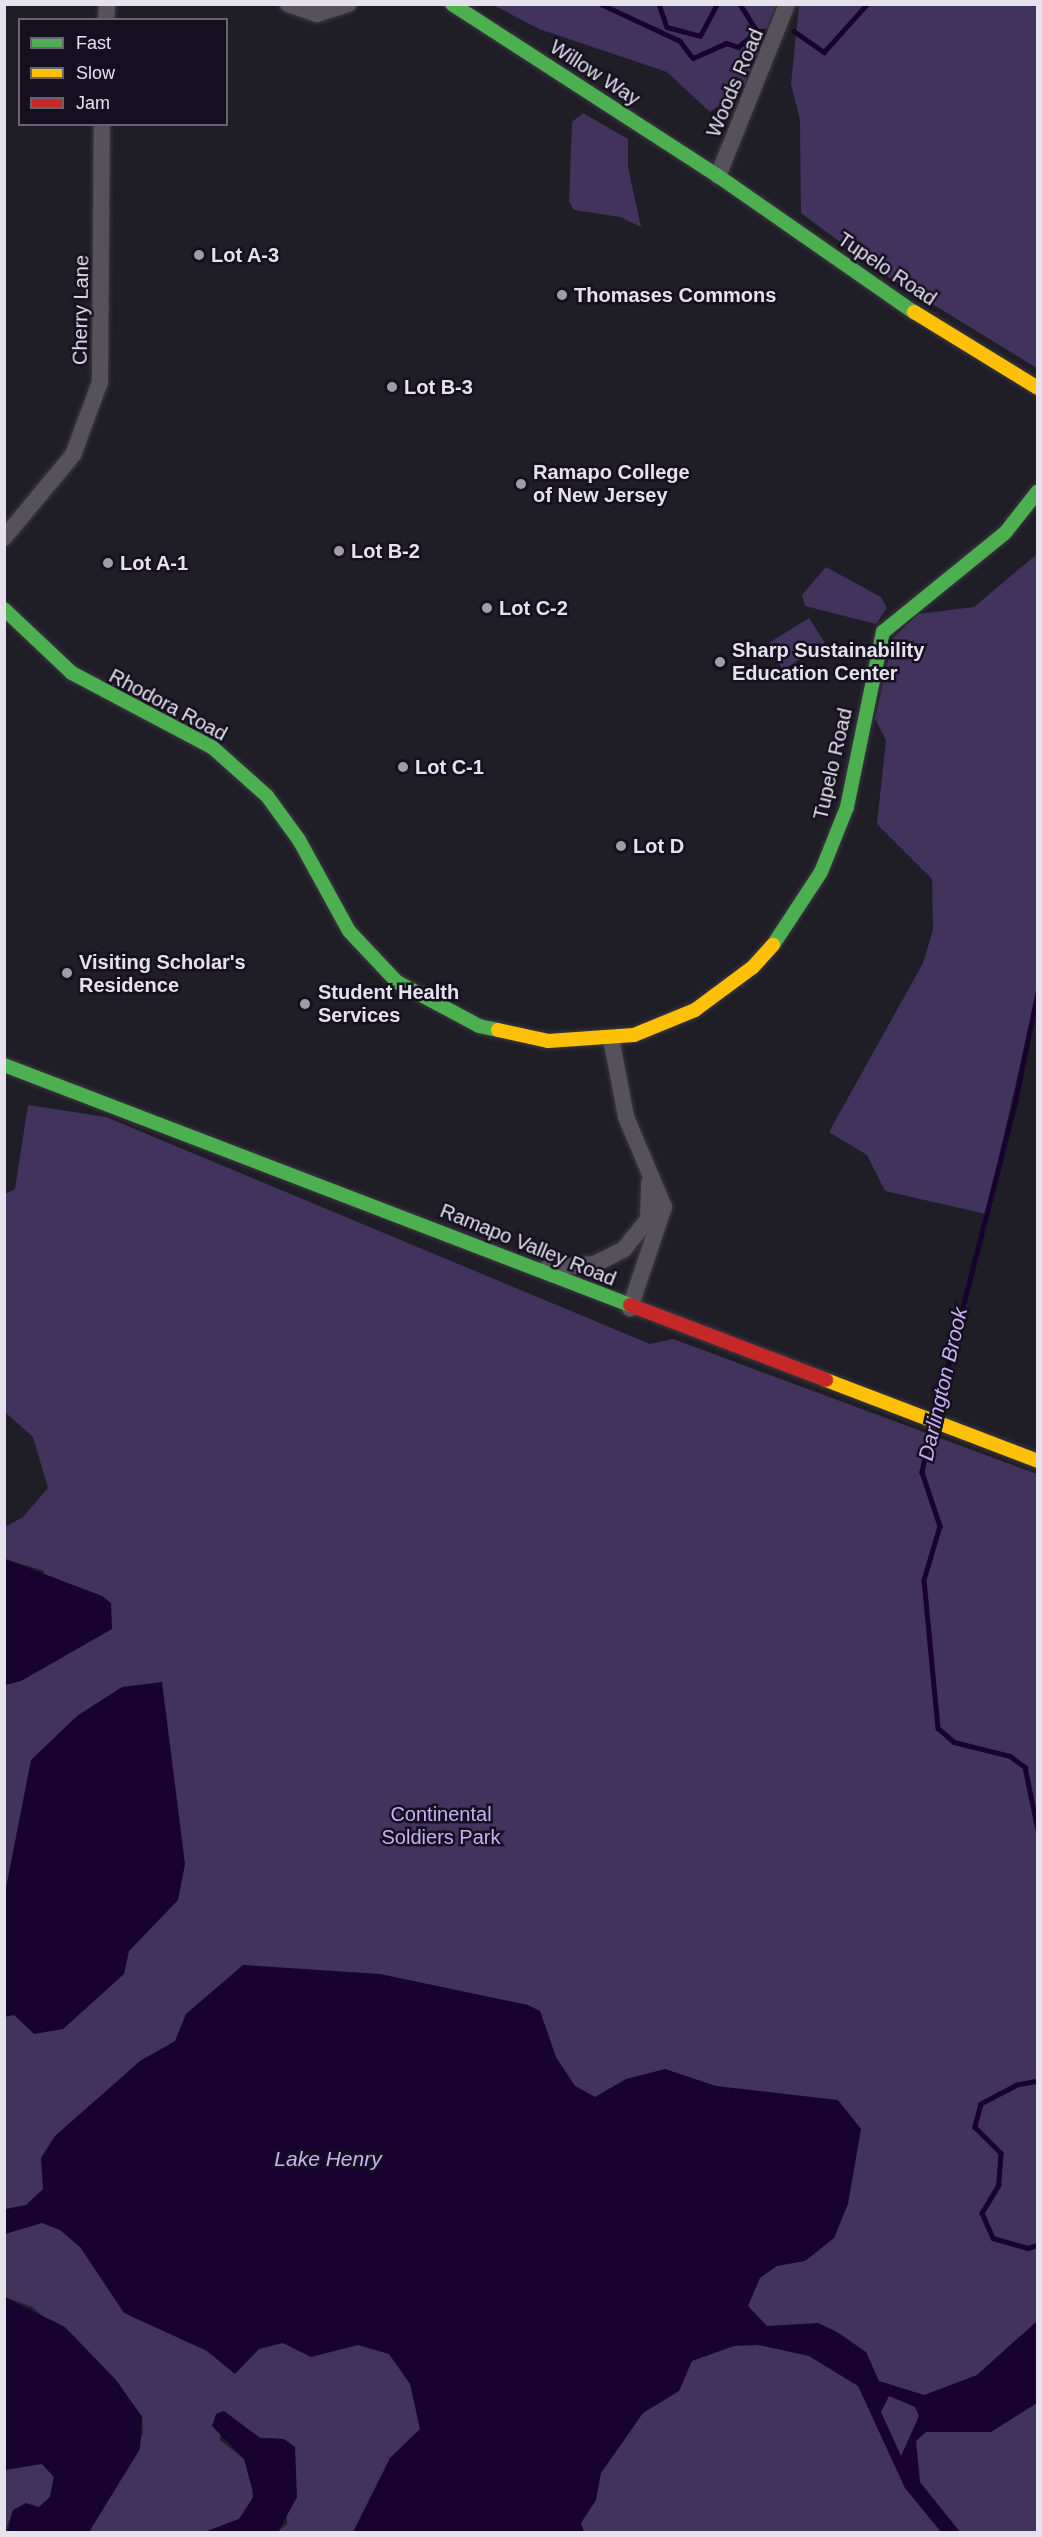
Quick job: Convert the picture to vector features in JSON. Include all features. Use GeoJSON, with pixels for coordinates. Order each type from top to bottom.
{"type":"FeatureCollection","features":[{"type":"Feature","properties":{"kind":"street"},"geometry":{"type":"LineString","coordinates":[[288,4],[317,14],[348,4]]}},
{"type":"Feature","properties":{"kind":"street","name":"Willow Way"},"geometry":{"type":"LineString","coordinates":[[452,4],[718,176]]}},
{"type":"Feature","properties":{"kind":"street","name":"Woods Road"},"geometry":{"type":"LineString","coordinates":[[718,176],[787,4]]}},
{"type":"Feature","properties":{"kind":"street","name":"Cherry Lane"},"geometry":{"type":"LineString","coordinates":[[4,538],[73,455],[100,382],[102,126]]}},
{"type":"Feature","properties":{"kind":"street","name":"Tupelo Road"},"geometry":{"type":"LineString","coordinates":[[718,176],[903,305],[1038,388]]}},
{"type":"Feature","properties":{"kind":"street","name":"Tupelo Road"},"geometry":{"type":"LineString","coordinates":[[319,877],[367,954],[433,1005],[515,1036],[548,1041],[611,1038],[653,1029],[695,1010],[753,967],[784,932],[821,872],[847,807],[883,632],[1005,533],[1038,491]]}},
{"type":"Feature","properties":{"kind":"street","name":"Rhodora Road"},"geometry":{"type":"LineString","coordinates":[[4,609],[72,673],[212,747],[237,768],[277,807],[319,877]]}},
{"type":"Feature","properties":{"kind":"street"},"geometry":{"type":"LineString","coordinates":[[611,1038],[626,1117],[664,1207],[630,1308]]}},
{"type":"Feature","properties":{"kind":"street","name":"Ramapo Valley Road"},"geometry":{"type":"LineString","coordinates":[[4,1065],[168,1124],[630,1308],[1038,1461]]}},
{"type":"Feature","properties":{"kind":"street"},"geometry":{"type":"LineString","coordinates":[[533,1270],[595,1264],[624,1249],[648,1219],[648,1166]]}},
{"type":"Feature","properties":{"kind":"green space"},"geometry":{"type":"Polygon","coordinates":[[[493,5],[776,5],[744,87],[710,112],[667,72],[539,29],[493,5]]]}},
{"type":"Feature","properties":{"kind":"green space"},"geometry":{"type":"Polygon","coordinates":[[[799,5],[1037,5],[1037,368],[885,275],[801,213],[800,120],[791,84],[799,5]]]}},
{"type":"Feature","properties":{"kind":"green space"},"geometry":{"type":"Polygon","coordinates":[[[583,113],[628,139],[628,167],[641,227],[620,217],[574,210],[569,202],[572,122],[583,113]]]}},
{"type":"Feature","properties":{"kind":"green space"},"geometry":{"type":"Polygon","coordinates":[[[1037,554],[1037,990],[986,1214],[885,1191],[867,1155],[829,1132],[923,963],[933,930],[932,879],[877,824],[886,740],[875,719],[893,638],[918,614],[974,607],[1037,554]]]}},
{"type":"Feature","properties":{"kind":"green space"},"geometry":{"type":"Polygon","coordinates":[[[826,567],[881,597],[887,608],[876,624],[805,606],[802,595],[826,567]]]}},
{"type":"Feature","properties":{"kind":"green space"},"geometry":{"type":"Polygon","coordinates":[[[809,618],[825,643],[783,670],[767,644],[809,618]]]}},
{"type":"Feature","properties":{"kind":"green space","name":"Continental Soldiers Park"},"geometry":{"type":"Polygon","coordinates":[[[28,1105],[106,1117],[650,1344],[673,1339],[1037,1474],[1037,2532],[278,2532],[287,2524],[284,2439],[260,2438],[223,2411],[220,2440],[244,2459],[253,2481],[252,2506],[239,2519],[205,2532],[89,2532],[143,2434],[142,2417],[116,2380],[32,2307],[5,2297],[4,1685],[21,1681],[44,1571],[5,1559],[5,1527],[23,1517],[48,1488],[33,1437],[5,1412],[5,1194],[15,1189],[28,1105]]]}},
{"type":"Feature","properties":{"kind":"green space"},"geometry":{"type":"Polygon","coordinates":[[[27,2463],[42,2464],[54,2477],[50,2497],[39,2507],[13,2510],[5,2532],[5,2470],[27,2463]]]}},
{"type":"Feature","properties":{"kind":"water"},"geometry":{"type":"Polygon","coordinates":[[[5,1559],[102,1596],[111,1603],[112,1629],[21,1681],[5,1685],[5,1559]]]}},
{"type":"Feature","properties":{"kind":"water"},"geometry":{"type":"Polygon","coordinates":[[[162,1682],[185,1864],[178,1900],[129,1951],[124,1974],[63,2029],[34,2034],[14,2015],[4,2017],[5,1893],[31,1760],[77,1716],[122,1687],[162,1682]]]}},
{"type":"Feature","properties":{"kind":"water","name":"Lake Henry"},"geometry":{"type":"Polygon","coordinates":[[[243,1965],[380,1974],[528,2005],[540,2011],[556,2057],[575,2086],[595,2097],[626,2079],[665,2069],[716,2086],[838,2100],[861,2129],[848,2204],[834,2238],[805,2261],[777,2266],[760,2278],[748,2306],[767,2326],[818,2323],[837,2332],[866,2352],[879,2381],[924,2395],[977,2375],[1037,2321],[1037,2403],[991,2432],[926,2432],[916,2441],[920,2482],[960,2532],[941,2532],[905,2488],[858,2386],[809,2356],[758,2345],[734,2346],[692,2361],[679,2391],[643,2413],[601,2473],[596,2500],[581,2523],[584,2532],[353,2532],[390,2458],[420,2429],[410,2384],[389,2354],[358,2345],[311,2357],[283,2343],[259,2349],[235,2374],[207,2351],[124,2313],[80,2247],[60,2230],[42,2223],[5,2234],[5,2209],[26,2205],[43,2189],[41,2158],[55,2136],[140,2061],[175,2041],[186,2014],[243,1965]],[[889,2396],[881,2412],[901,2456],[919,2416],[915,2407],[889,2396]]]}},
{"type":"Feature","properties":{"kind":"water"},"geometry":{"type":"Polygon","coordinates":[[[4,2297],[65,2327],[116,2380],[142,2417],[140,2449],[89,2532],[8,2532],[13,2510],[26,2503],[39,2507],[50,2497],[54,2477],[42,2464],[5,2470],[4,2297]]]}},
{"type":"Feature","properties":{"kind":"water"},"geometry":{"type":"Polygon","coordinates":[[[224,2411],[260,2438],[284,2439],[295,2447],[297,2497],[278,2532],[205,2532],[239,2519],[254,2496],[244,2459],[212,2426],[216,2414],[224,2411]]]}},
{"type":"Feature","properties":{"kind":"waterway"},"geometry":{"type":"LineString","coordinates":[[601,4],[680,41],[693,58],[726,43],[738,47],[757,31],[766,31]]}},
{"type":"Feature","properties":{"kind":"waterway"},"geometry":{"type":"LineString","coordinates":[[659,4],[667,27],[700,36],[717,4]]}},
{"type":"Feature","properties":{"kind":"waterway"},"geometry":{"type":"LineString","coordinates":[[740,4],[757,31]]}},
{"type":"Feature","properties":{"kind":"waterway"},"geometry":{"type":"LineString","coordinates":[[794,31],[824,52],[867,4]]}},
{"type":"Feature","properties":{"kind":"waterway","name":"Darlington Brook"},"geometry":{"type":"LineString","coordinates":[[936,1412],[1015,1102],[1038,990]]}},
{"type":"Feature","properties":{"kind":"waterway","name":"Darlington Brook"},"geometry":{"type":"LineString","coordinates":[[931,1429],[922,1472],[940,1526],[924,1580],[938,1728],[954,1742],[1010,1756],[1025,1767],[1038,1830]]}},
{"type":"Feature","properties":{"kind":"waterway","name":"Darlington Brook"},"geometry":{"type":"LineString","coordinates":[[1038,2081],[1017,2085],[981,2104],[975,2127],[1001,2153],[999,2185],[982,2213],[993,2238],[1027,2248],[1038,2245]]}},
{"type":"Feature","properties":{"kind":"traffic: fast"},"geometry":{"type":"LineString","coordinates":[[452,4],[718,176],[914,312]]}},
{"type":"Feature","properties":{"kind":"traffic: fast"},"geometry":{"type":"LineString","coordinates":[[773,945],[821,872],[847,807],[883,632],[1005,533],[1038,491]]}},
{"type":"Feature","properties":{"kind":"traffic: fast"},"geometry":{"type":"LineString","coordinates":[[4,609],[72,673],[212,747],[267,796],[299,840],[349,931],[397,982],[479,1026],[498,1030]]}},
{"type":"Feature","properties":{"kind":"traffic: fast"},"geometry":{"type":"LineString","coordinates":[[4,1065],[630,1305]]}},
{"type":"Feature","properties":{"kind":"traffic: slow"},"geometry":{"type":"LineString","coordinates":[[914,312],[1038,388]]}},
{"type":"Feature","properties":{"kind":"traffic: slow"},"geometry":{"type":"LineString","coordinates":[[498,1030],[548,1041],[634,1035],[695,1010],[753,967],[773,945]]}},
{"type":"Feature","properties":{"kind":"traffic: slow"},"geometry":{"type":"LineString","coordinates":[[826,1380],[1038,1461]]}},
{"type":"Feature","properties":{"kind":"traffic: jam"},"geometry":{"type":"LineString","coordinates":[[630,1305],[826,1380]]}},
{"type":"Feature","properties":{"kind":"place","name":"Lot A-3"},"geometry":{"type":"Point","coordinates":[199,255]}},
{"type":"Feature","properties":{"kind":"place","name":"Thomases Commons"},"geometry":{"type":"Point","coordinates":[562,295]}},
{"type":"Feature","properties":{"kind":"place","name":"Lot B-3"},"geometry":{"type":"Point","coordinates":[392,387]}},
{"type":"Feature","properties":{"kind":"place","name":"Ramapo College of New Jersey"},"geometry":{"type":"Point","coordinates":[521,484]}},
{"type":"Feature","properties":{"kind":"place","name":"Lot B-2"},"geometry":{"type":"Point","coordinates":[339,551]}},
{"type":"Feature","properties":{"kind":"place","name":"Lot A-1"},"geometry":{"type":"Point","coordinates":[108,563]}},
{"type":"Feature","properties":{"kind":"place","name":"Lot C-2"},"geometry":{"type":"Point","coordinates":[487,608]}},
{"type":"Feature","properties":{"kind":"place","name":"Sharp Sustainability Education Center"},"geometry":{"type":"Point","coordinates":[720,662]}},
{"type":"Feature","properties":{"kind":"place","name":"Lot C-1"},"geometry":{"type":"Point","coordinates":[403,767]}},
{"type":"Feature","properties":{"kind":"place","name":"Lot D"},"geometry":{"type":"Point","coordinates":[621,846]}},
{"type":"Feature","properties":{"kind":"place","name":"Visiting Scholar's Residence"},"geometry":{"type":"Point","coordinates":[67,973]}},
{"type":"Feature","properties":{"kind":"place","name":"Student Health Services"},"geometry":{"type":"Point","coordinates":[305,1004]}}]}
